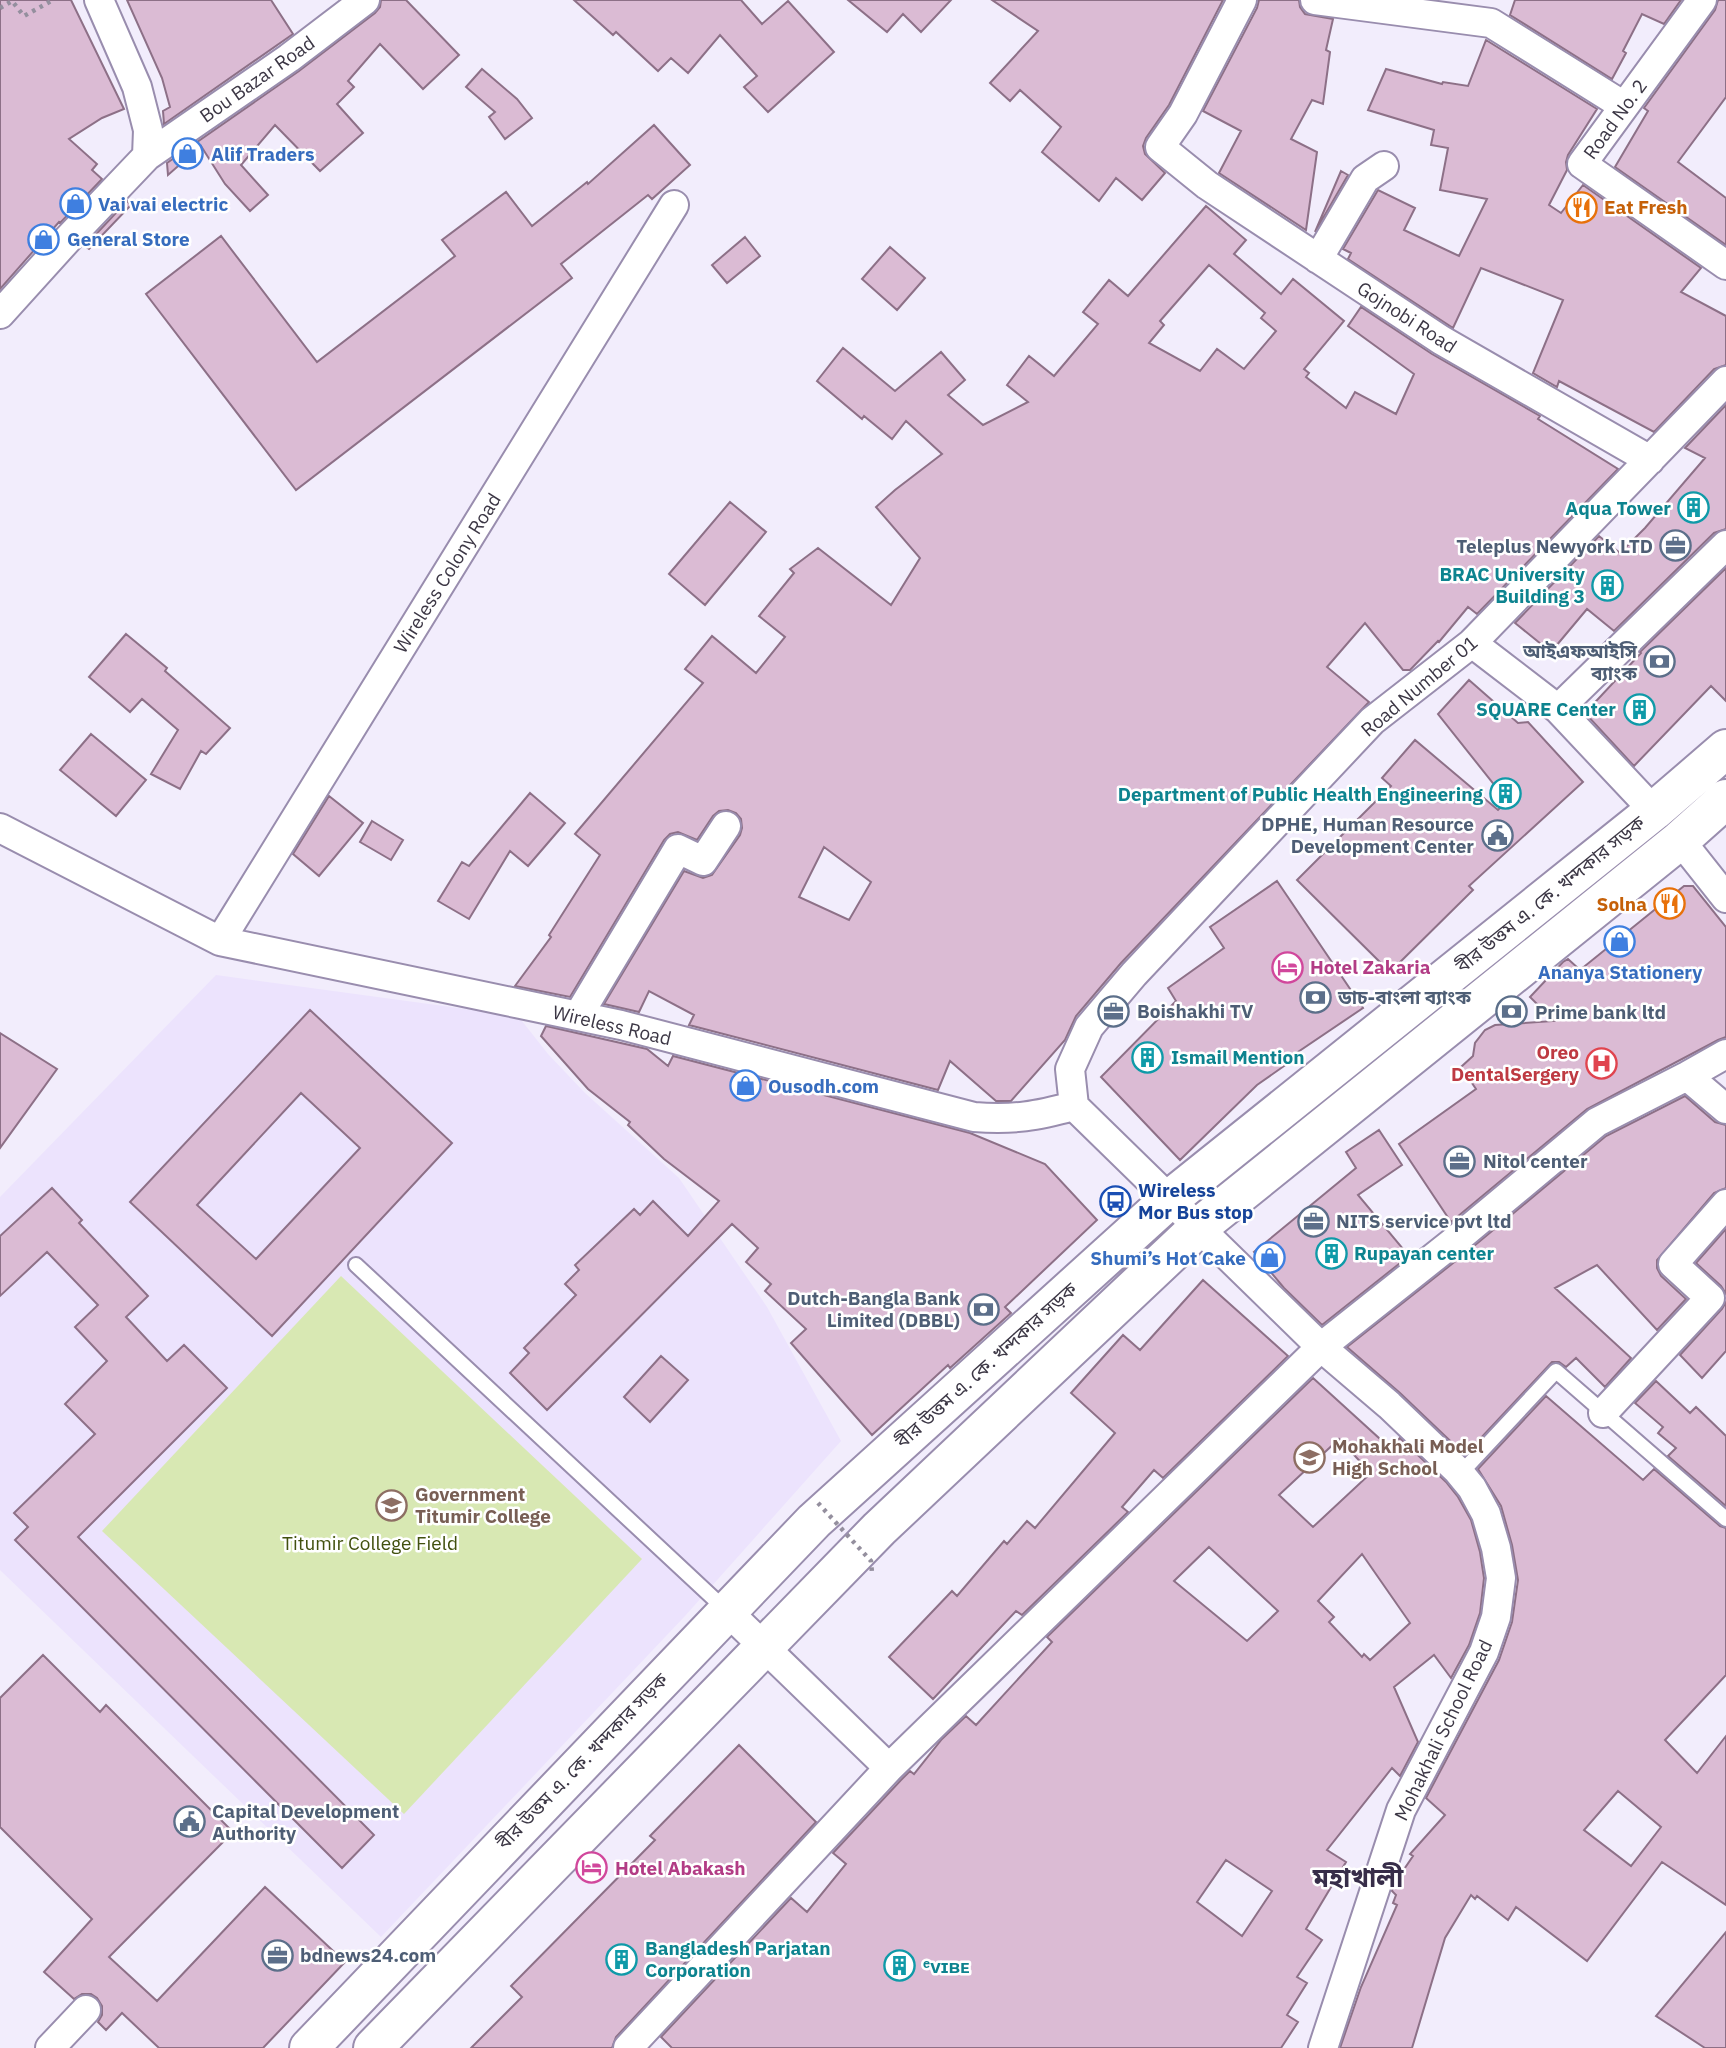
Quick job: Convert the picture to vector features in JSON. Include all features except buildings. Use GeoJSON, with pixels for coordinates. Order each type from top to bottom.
{"type":"FeatureCollection","features":[{"type":"Feature","properties":{"kind":"main road","name":"বীর উত্তম এ. কে. খন্দকার সড়ক"},"geometry":{"type":"LineString","coordinates":[[309,2048],[814,1521],[1170,1199],[1654,811],[1726,749]]}},
{"type":"Feature","properties":{"kind":"main road","name":"বীর উত্তম এ. কে. খন্দকার সড়ক"},"geometry":{"type":"LineString","coordinates":[[373,2048],[879,1529],[1199,1227],[1680,840],[1726,799]]}},
{"type":"Feature","properties":{"kind":"street"},"geometry":{"type":"LineString","coordinates":[[99,0],[137,87],[148,130],[147,156]]}},
{"type":"Feature","properties":{"kind":"street","name":"Bou Bazar Road"},"geometry":{"type":"LineString","coordinates":[[0,314],[147,156],[289,58],[365,0]]}},
{"type":"Feature","properties":{"kind":"street","name":"Gojnobi Road"},"geometry":{"type":"LineString","coordinates":[[1242,0],[1183,114],[1160,147],[1207,185],[1441,340],[1650,460]]}},
{"type":"Feature","properties":{"kind":"street"},"geometry":{"type":"LineString","coordinates":[[1315,0],[1494,12],[1624,106]]}},
{"type":"Feature","properties":{"kind":"street","name":"Road No. 2"},"geometry":{"type":"LineString","coordinates":[[1702,0],[1582,164],[1726,265]]}},
{"type":"Feature","properties":{"kind":"street"},"geometry":{"type":"LineString","coordinates":[[1318,258],[1365,179],[1384,166]]}},
{"type":"Feature","properties":{"kind":"street","name":"Wireless Colony Road"},"geometry":{"type":"LineString","coordinates":[[220,942],[674,205]]}},
{"type":"Feature","properties":{"kind":"street","name":"Road Number 01"},"geometry":{"type":"LineString","coordinates":[[1074,1106],[1070,1069],[1089,1027],[1134,974],[1372,721],[1472,643],[1726,381]]}},
{"type":"Feature","properties":{"kind":"street"},"geometry":{"type":"LineString","coordinates":[[1558,709],[1726,545]]}},
{"type":"Feature","properties":{"kind":"street"},"geometry":{"type":"LineString","coordinates":[[1472,643],[1558,709],[1654,811]]}},
{"type":"Feature","properties":{"kind":"street"},"geometry":{"type":"LineString","coordinates":[[578,1016],[678,849],[703,861],[726,826]]}},
{"type":"Feature","properties":{"kind":"street","name":"Wireless Road"},"geometry":{"type":"LineString","coordinates":[[0,828],[220,942],[621,1025],[974,1117],[1028,1117],[1074,1106]]}},
{"type":"Feature","properties":{"kind":"street"},"geometry":{"type":"LineString","coordinates":[[1680,840],[1726,898]]}},
{"type":"Feature","properties":{"kind":"street"},"geometry":{"type":"LineString","coordinates":[[628,2048],[890,1768],[1321,1346],[1452,1243],[1597,1122],[1726,1054]]}},
{"type":"Feature","properties":{"kind":"street"},"geometry":{"type":"LineString","coordinates":[[1687,1076],[1726,1109]]}},
{"type":"Feature","properties":{"kind":"street"},"geometry":{"type":"LineString","coordinates":[[1074,1106],[1199,1227]]}},
{"type":"Feature","properties":{"kind":"street"},"geometry":{"type":"LineString","coordinates":[[1603,1413],[1710,1298],[1673,1264],[1726,1204]]}},
{"type":"Feature","properties":{"kind":"street","name":"Mohakhali School Road"},"geometry":{"type":"LineString","coordinates":[[1199,1227],[1321,1346],[1389,1405],[1460,1474],[1472,1488],[1486,1514],[1501,1578],[1496,1617],[1483,1652],[1401,1810],[1323,2048]]}},
{"type":"Feature","properties":{"kind":"street"},"geometry":{"type":"LineString","coordinates":[[726,1610],[890,1768]]}},
{"type":"Feature","properties":{"kind":"street"},"geometry":{"type":"LineString","coordinates":[[50,2048],[86,2010]]}},
{"type":"Feature","properties":{"kind":"lane"},"geometry":{"type":"LineString","coordinates":[[356,1265],[726,1610]]}},
{"type":"Feature","properties":{"kind":"lane"},"geometry":{"type":"LineString","coordinates":[[1460,1474],[1556,1371],[1726,1519]]}},
{"type":"Feature","properties":{"kind":"path"},"geometry":{"type":"LineString","coordinates":[[0,8],[12,1],[24,16],[53,0]]}},
{"type":"Feature","properties":{"kind":"path"},"geometry":{"type":"LineString","coordinates":[[818,1503],[871,1561],[872,1573]]}},
{"type":"Feature","properties":{"kind":"shaded area","name":"Government Titumir College"},"geometry":{"type":"Polygon","coordinates":[[[216,975],[518,1016],[548,1054],[585,1093],[679,1178],[767,1307],[841,1441],[685,1616],[381,1937],[0,1570],[0,1197],[216,975]]]}},
{"type":"Feature","properties":{"kind":"green space","name":"Titumir College Field"},"geometry":{"type":"Polygon","coordinates":[[[341,1276],[642,1559],[404,1814],[102,1531],[341,1276]]]}},
{"type":"Feature","properties":{"kind":"place","name":"Alif Traders"},"geometry":{"type":"Point","coordinates":[188,154]}},
{"type":"Feature","properties":{"kind":"place","name":"Vai vai electric"},"geometry":{"type":"Point","coordinates":[75,204]}},
{"type":"Feature","properties":{"kind":"place","name":"Eat Fresh"},"geometry":{"type":"Point","coordinates":[1581,207]}},
{"type":"Feature","properties":{"kind":"place","name":"General Store"},"geometry":{"type":"Point","coordinates":[44,239]}},
{"type":"Feature","properties":{"kind":"place","name":"Aqua Tower"},"geometry":{"type":"Point","coordinates":[1694,508]}},
{"type":"Feature","properties":{"kind":"place","name":"Teleplus Newyork LTD"},"geometry":{"type":"Point","coordinates":[1676,546]}},
{"type":"Feature","properties":{"kind":"place","name":"BRAC University Building 3"},"geometry":{"type":"Point","coordinates":[1608,585]}},
{"type":"Feature","properties":{"kind":"place","name":"আইএফআইসি ব্যাংক"},"geometry":{"type":"Point","coordinates":[1660,662]}},
{"type":"Feature","properties":{"kind":"place","name":"SQUARE Center"},"geometry":{"type":"Point","coordinates":[1639,709]}},
{"type":"Feature","properties":{"kind":"place","name":"Department of Public Health Engineering"},"geometry":{"type":"Point","coordinates":[1506,794]}},
{"type":"Feature","properties":{"kind":"place","name":"DPHE, Human Resource Development Center"},"geometry":{"type":"Point","coordinates":[1497,835]}},
{"type":"Feature","properties":{"kind":"place","name":"Solna"},"geometry":{"type":"Point","coordinates":[1670,904]}},
{"type":"Feature","properties":{"kind":"place","name":"Ananya Stationery"},"geometry":{"type":"Point","coordinates":[1620,941]}},
{"type":"Feature","properties":{"kind":"place","name":"Hotel Zakaria"},"geometry":{"type":"Point","coordinates":[1287,967]}},
{"type":"Feature","properties":{"kind":"place","name":"ডাচ-বাংলা ব্যাংক"},"geometry":{"type":"Point","coordinates":[1315,997]}},
{"type":"Feature","properties":{"kind":"place","name":"Boishakhi TV"},"geometry":{"type":"Point","coordinates":[1114,1011]}},
{"type":"Feature","properties":{"kind":"place","name":"Prime bank ltd"},"geometry":{"type":"Point","coordinates":[1512,1012]}},
{"type":"Feature","properties":{"kind":"place","name":"Ismail Mention"},"geometry":{"type":"Point","coordinates":[1148,1057]}},
{"type":"Feature","properties":{"kind":"place","name":"Oreo DentalSergery"},"geometry":{"type":"Point","coordinates":[1602,1063]}},
{"type":"Feature","properties":{"kind":"place","name":"Ousodh.com"},"geometry":{"type":"Point","coordinates":[745,1086]}},
{"type":"Feature","properties":{"kind":"place","name":"Nitol center"},"geometry":{"type":"Point","coordinates":[1460,1161]}},
{"type":"Feature","properties":{"kind":"place","name":"Wireless Mor Bus stop"},"geometry":{"type":"Point","coordinates":[1115,1201]}},
{"type":"Feature","properties":{"kind":"place","name":"NITS service pvt ltd"},"geometry":{"type":"Point","coordinates":[1313,1221]}},
{"type":"Feature","properties":{"kind":"place","name":"Rupayan center"},"geometry":{"type":"Point","coordinates":[1331,1253]}},
{"type":"Feature","properties":{"kind":"place","name":"Shumi’s Hot Cake"},"geometry":{"type":"Point","coordinates":[1269,1258]}},
{"type":"Feature","properties":{"kind":"place","name":"Dutch-Bangla Bank Limited (DBBL)"},"geometry":{"type":"Point","coordinates":[983,1309]}},
{"type":"Feature","properties":{"kind":"place","name":"Mohakhali Model High School"},"geometry":{"type":"Point","coordinates":[1309,1457]}},
{"type":"Feature","properties":{"kind":"place","name":"Government Titumir College"},"geometry":{"type":"Point","coordinates":[392,1505]}},
{"type":"Feature","properties":{"kind":"place","name":"Capital Development Authority"},"geometry":{"type":"Point","coordinates":[189,1822]}},
{"type":"Feature","properties":{"kind":"place","name":"Hotel Abakash"},"geometry":{"type":"Point","coordinates":[592,1868]}},
{"type":"Feature","properties":{"kind":"place","name":"bdnews24.com"},"geometry":{"type":"Point","coordinates":[277,1955]}},
{"type":"Feature","properties":{"kind":"place","name":"Bangladesh Parjatan Corporation"},"geometry":{"type":"Point","coordinates":[622,1959]}},
{"type":"Feature","properties":{"kind":"place","name":"ᵉᴠɪʙᴇ"},"geometry":{"type":"Point","coordinates":[900,1966]}},
{"type":"Feature","properties":{"kind":"district","name":"মহাখালী"},"geometry":{"type":"Point","coordinates":[1358,1877]}}]}
